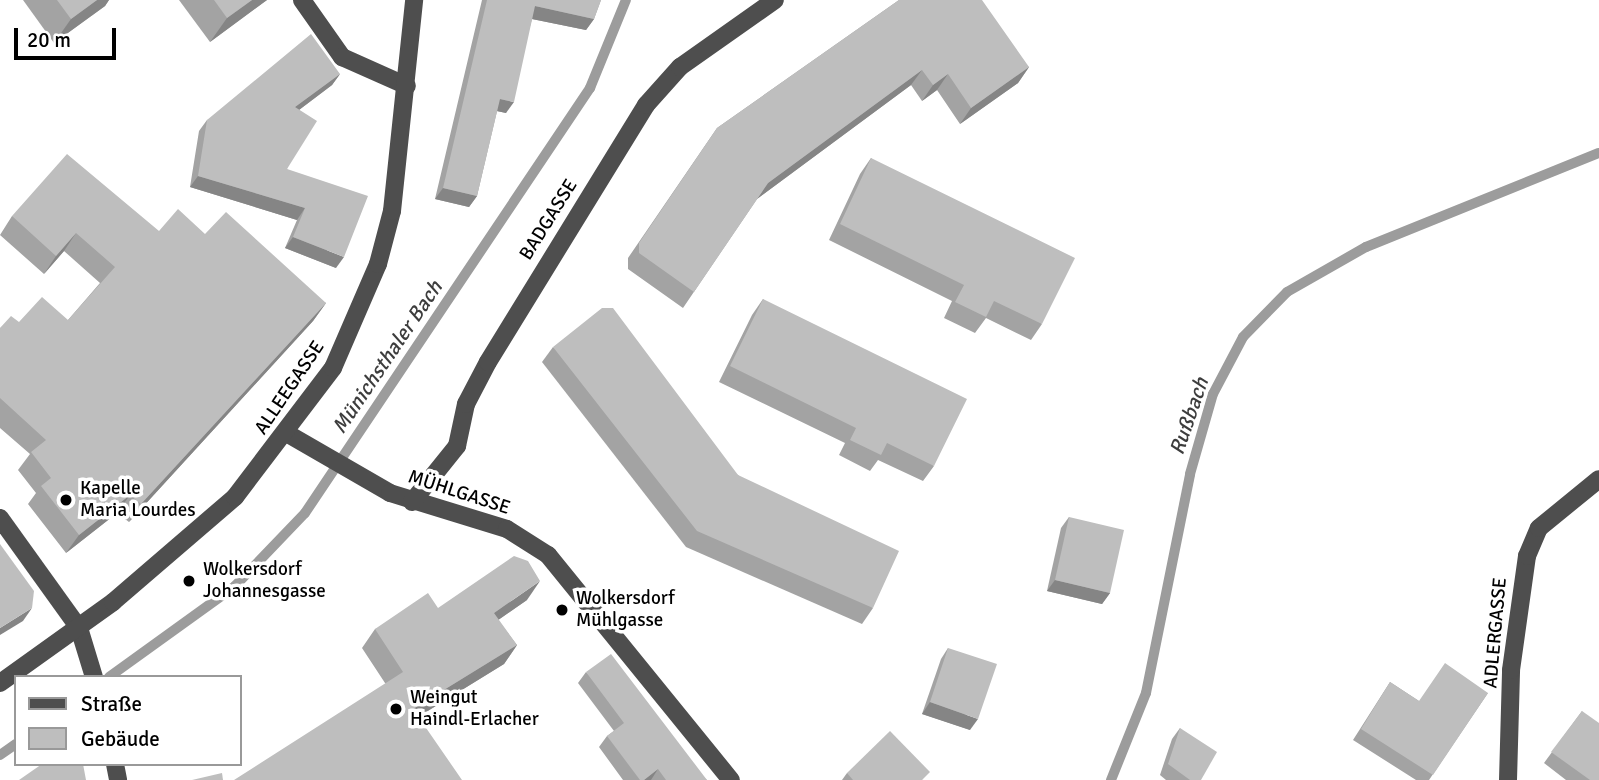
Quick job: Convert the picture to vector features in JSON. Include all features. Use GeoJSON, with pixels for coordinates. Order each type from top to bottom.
{"type":"FeatureCollection","features":[{"type":"Feature","properties":{"kind":"street"},"geometry":{"type":"LineString","coordinates":[[302,0],[342,57],[407,86]]}},
{"type":"Feature","properties":{"kind":"street","name":"ALLEEGASSE"},"geometry":{"type":"LineString","coordinates":[[0,683],[79,628],[234,497],[288,434],[333,368],[379,264],[392,211],[414,0]]}},
{"type":"Feature","properties":{"kind":"street","name":"BADGASSE"},"geometry":{"type":"LineString","coordinates":[[412,502],[457,446],[466,404],[488,362],[646,105],[680,67],[775,0]]}},
{"type":"Feature","properties":{"kind":"street","name":"MÜHLGASSE"},"geometry":{"type":"LineString","coordinates":[[288,434],[363,480],[412,502],[507,529],[548,555],[731,780]]}},
{"type":"Feature","properties":{"kind":"street","name":"ADLERGASSE"},"geometry":{"type":"LineString","coordinates":[[1508,780],[1511,670],[1527,556],[1539,528],[1599,479]]}},
{"type":"Feature","properties":{"kind":"street"},"geometry":{"type":"LineString","coordinates":[[0,518],[79,628],[91,669]]}},
{"type":"Feature","properties":{"kind":"building"},"geometry":{"type":"Polygon","coordinates":[[[57,0],[97,0],[71,19],[57,0]]]}},
{"type":"Feature","properties":{"kind":"building"},"geometry":{"type":"Polygon","coordinates":[[[214,0],[252,0],[227,18],[214,0]]]}},
{"type":"Feature","properties":{"kind":"building"},"geometry":{"type":"Polygon","coordinates":[[[487,0],[601,0],[594,19],[535,6],[514,102],[500,99],[477,196],[443,188],[487,0]]]}},
{"type":"Feature","properties":{"kind":"building"},"geometry":{"type":"Polygon","coordinates":[[[899,0],[982,0],[1029,67],[971,108],[948,74],[933,85],[922,70],[768,183],[694,292],[639,253],[639,243],[717,128],[899,0]]]}},
{"type":"Feature","properties":{"kind":"building"},"geometry":{"type":"Polygon","coordinates":[[[311,34],[340,74],[295,107],[317,121],[287,169],[368,196],[344,257],[293,237],[305,208],[198,176],[207,120],[311,34]]]}},
{"type":"Feature","properties":{"kind":"building"},"geometry":{"type":"Polygon","coordinates":[[[67,154],[159,231],[178,209],[205,234],[226,212],[326,303],[141,504],[130,495],[79,535],[41,486],[51,478],[31,452],[46,440],[0,398],[0,328],[11,316],[19,322],[42,297],[68,320],[115,267],[76,233],[56,256],[12,216],[67,154]]]}},
{"type":"Feature","properties":{"kind":"building"},"geometry":{"type":"Polygon","coordinates":[[[871,158],[1075,258],[1042,324],[994,301],[986,317],[955,302],[964,285],[840,224],[871,158]]]}},
{"type":"Feature","properties":{"kind":"building"},"geometry":{"type":"Polygon","coordinates":[[[763,299],[967,399],[934,466],[887,443],[881,455],[850,440],[856,428],[730,366],[763,299]]]}},
{"type":"Feature","properties":{"kind":"building"},"geometry":{"type":"Polygon","coordinates":[[[602,308],[613,308],[738,475],[899,551],[873,608],[697,531],[553,347],[602,308]]]}},
{"type":"Feature","properties":{"kind":"building"},"geometry":{"type":"Polygon","coordinates":[[[1069,517],[1124,530],[1110,593],[1055,580],[1069,517]]]}},
{"type":"Feature","properties":{"kind":"building"},"geometry":{"type":"Polygon","coordinates":[[[0,544],[34,591],[32,608],[0,628],[0,544]]]}},
{"type":"Feature","properties":{"kind":"building"},"geometry":{"type":"Polygon","coordinates":[[[514,556],[528,561],[540,581],[494,613],[517,645],[413,709],[462,780],[234,780],[403,672],[375,629],[428,593],[438,608],[514,556]]]}},
{"type":"Feature","properties":{"kind":"building"},"geometry":{"type":"Polygon","coordinates":[[[948,648],[997,664],[978,719],[930,702],[948,648]]]}},
{"type":"Feature","properties":{"kind":"building"},"geometry":{"type":"Polygon","coordinates":[[[611,654],[707,780],[666,780],[658,769],[640,780],[607,736],[624,723],[586,672],[611,654]]]}},
{"type":"Feature","properties":{"kind":"building"},"geometry":{"type":"Polygon","coordinates":[[[1445,663],[1488,693],[1433,775],[1361,729],[1390,682],[1419,701],[1445,663]]]}},
{"type":"Feature","properties":{"kind":"building"},"geometry":{"type":"Polygon","coordinates":[[[1582,711],[1599,723],[1599,780],[1590,780],[1551,752],[1582,711]]]}},
{"type":"Feature","properties":{"kind":"building"},"geometry":{"type":"Polygon","coordinates":[[[1180,728],[1217,752],[1201,780],[1190,780],[1168,764],[1180,728]]]}},
{"type":"Feature","properties":{"kind":"building"},"geometry":{"type":"Polygon","coordinates":[[[890,731],[930,772],[922,780],[853,780],[847,773],[890,731]]]}},
{"type":"Feature","properties":{"kind":"building"},"geometry":{"type":"Polygon","coordinates":[[[39,766],[83,766],[86,780],[19,780],[39,766]]]}},
{"type":"Feature","properties":{"kind":"building"},"geometry":{"type":"Polygon","coordinates":[[[222,773],[223,780],[192,780],[222,773]]]}},
{"type":"Feature","properties":{"kind":"waterway","name":"Münichsthaler Bach"},"geometry":{"type":"LineString","coordinates":[[112,675],[235,586],[305,513],[590,88],[626,0]]}},
{"type":"Feature","properties":{"kind":"waterway","name":"Rußbach"},"geometry":{"type":"LineString","coordinates":[[1111,780],[1146,693],[1190,474],[1213,394],[1243,337],[1287,292],[1366,247],[1599,153]]}},
{"type":"Feature","properties":{"kind":"waterway","name":"Münichsthaler Bach"},"geometry":{"type":"LineString","coordinates":[[0,755],[14,745]]}},
{"type":"Feature","properties":{"kind":"place","name":"Kapelle Maria Lourdes"},"geometry":{"type":"Point","coordinates":[66,500]}},
{"type":"Feature","properties":{"kind":"place","name":"Wolkersdorf Johannesgasse"},"geometry":{"type":"Point","coordinates":[189,581]}},
{"type":"Feature","properties":{"kind":"place","name":"Wolkersdorf Mühlgasse"},"geometry":{"type":"Point","coordinates":[562,610]}},
{"type":"Feature","properties":{"kind":"place","name":"Weingut Haindl-Erlacher"},"geometry":{"type":"Point","coordinates":[396,709]}}]}
